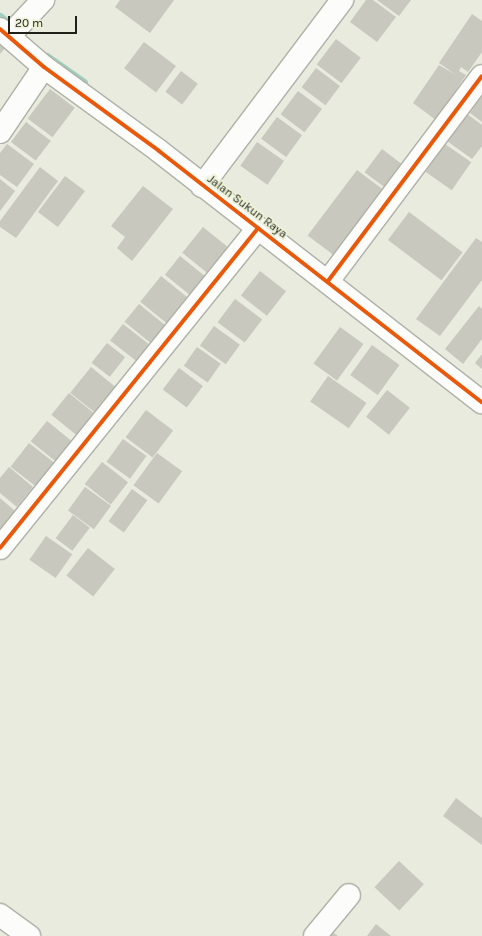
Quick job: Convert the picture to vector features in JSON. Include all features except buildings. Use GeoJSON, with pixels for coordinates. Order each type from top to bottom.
{"type":"FeatureCollection","features":[{"type":"Feature","properties":{"kind":"street"},"geometry":{"type":"LineString","coordinates":[[5,33],[43,0]]}},
{"type":"Feature","properties":{"kind":"street"},"geometry":{"type":"LineString","coordinates":[[202,186],[342,0]]}},
{"type":"Feature","properties":{"kind":"street","name":"Jalan Sukun Raya"},"geometry":{"type":"LineString","coordinates":[[5,33],[44,67],[328,281],[481,399]]}},
{"type":"Feature","properties":{"kind":"street"},"geometry":{"type":"LineString","coordinates":[[0,132],[44,67]]}},
{"type":"Feature","properties":{"kind":"street"},"geometry":{"type":"LineString","coordinates":[[328,281],[482,76]]}},
{"type":"Feature","properties":{"kind":"street"},"geometry":{"type":"LineString","coordinates":[[0,548],[258,228]]}},
{"type":"Feature","properties":{"kind":"street"},"geometry":{"type":"LineString","coordinates":[[315,936],[349,895]]}},
{"type":"Feature","properties":{"kind":"street"},"geometry":{"type":"LineString","coordinates":[[0,915],[29,936]]}},
{"type":"Feature","properties":{"kind":"waterway"},"geometry":{"type":"LineString","coordinates":[[0,16],[6,21]]}},
{"type":"Feature","properties":{"kind":"waterway"},"geometry":{"type":"LineString","coordinates":[[47,56],[84,82]]}},
{"type":"Feature","properties":{"kind":"cycle path"},"geometry":{"type":"LineString","coordinates":[[0,29],[44,67],[159,151],[482,402]]}},
{"type":"Feature","properties":{"kind":"cycle path"},"geometry":{"type":"LineString","coordinates":[[328,281],[482,76]]}},
{"type":"Feature","properties":{"kind":"cycle path"},"geometry":{"type":"LineString","coordinates":[[0,548],[258,228]]}}]}
